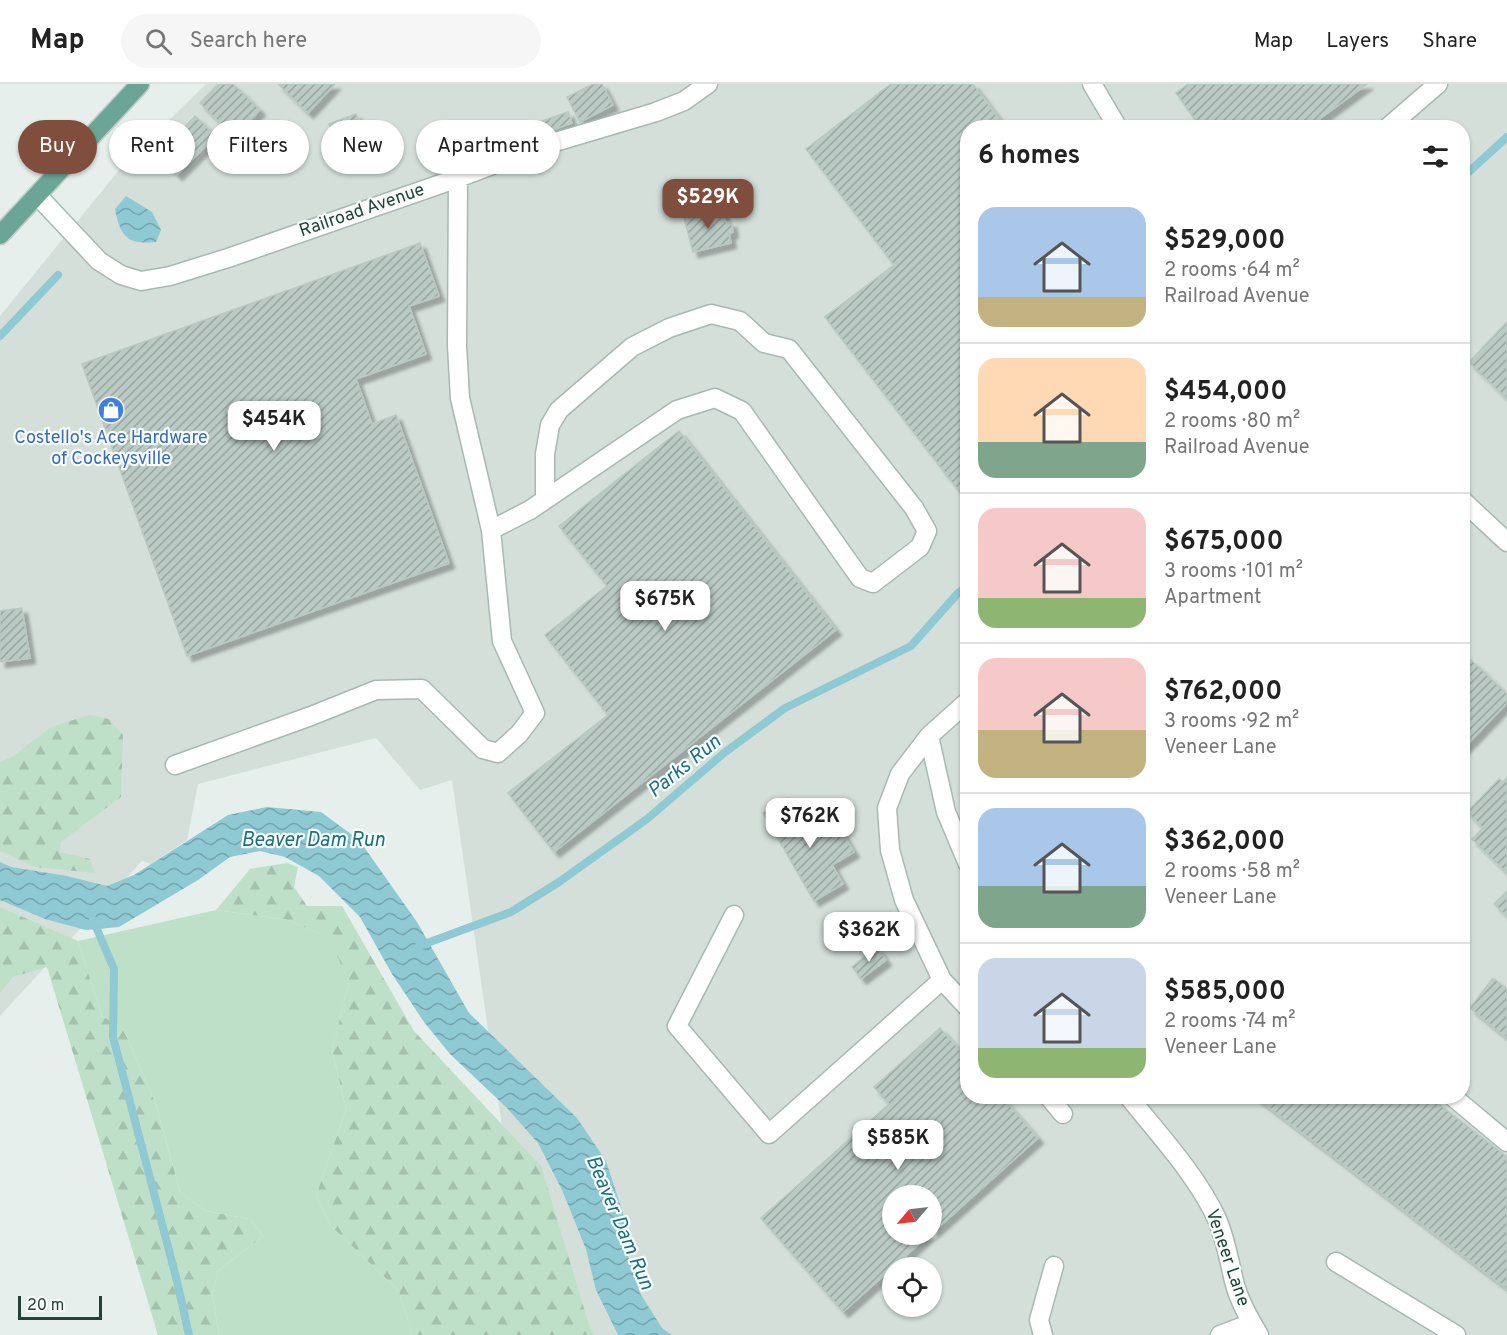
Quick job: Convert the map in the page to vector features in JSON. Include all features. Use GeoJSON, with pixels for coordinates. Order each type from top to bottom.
{"type":"FeatureCollection","features":[{"type":"Feature","properties":{"kind":"main road"},"geometry":{"type":"LineString","coordinates":[[0,235],[140,84]]}},
{"type":"Feature","properties":{"kind":"street","name":"Railroad Avenue"},"geometry":{"type":"LineString","coordinates":[[37,195],[99,261],[121,275],[141,281],[170,276],[228,258],[458,178],[542,146],[656,112],[684,100],[708,84]]}},
{"type":"Feature","properties":{"kind":"street"},"geometry":{"type":"LineString","coordinates":[[1092,84],[1113,120]]}},
{"type":"Feature","properties":{"kind":"street"},"geometry":{"type":"LineString","coordinates":[[1396,120],[1438,84]]}},
{"type":"Feature","properties":{"kind":"street"},"geometry":{"type":"LineString","coordinates":[[175,765],[376,690],[422,689],[483,749],[498,753],[519,734],[535,713],[502,641],[491,530],[460,398],[457,334],[458,178]]}},
{"type":"Feature","properties":{"kind":"street"},"geometry":{"type":"LineString","coordinates":[[491,530],[545,500],[677,410],[715,398],[742,411],[860,578],[873,583],[920,547],[927,531],[914,508],[789,349],[764,343],[740,321],[711,314],[669,328],[632,347],[559,410],[550,425],[545,454],[545,500]]}},
{"type":"Feature","properties":{"kind":"street"},"geometry":{"type":"LineString","coordinates":[[1470,507],[1507,542]]}},
{"type":"Feature","properties":{"kind":"street"},"geometry":{"type":"LineString","coordinates":[[960,708],[929,736],[900,774],[887,808],[890,850],[904,900],[942,980],[960,999]]}},
{"type":"Feature","properties":{"kind":"street"},"geometry":{"type":"LineString","coordinates":[[929,736],[946,812],[960,845]]}},
{"type":"Feature","properties":{"kind":"street"},"geometry":{"type":"LineString","coordinates":[[735,915],[677,1026],[769,1134],[942,980]]}},
{"type":"Feature","properties":{"kind":"street"},"geometry":{"type":"LineString","coordinates":[[1055,1104],[1063,1114]]}},
{"type":"Feature","properties":{"kind":"street","name":"Veneer Lane"},"geometry":{"type":"LineString","coordinates":[[1134,1104],[1203,1192],[1218,1220],[1228,1250],[1234,1282],[1244,1309],[1256,1329]]}},
{"type":"Feature","properties":{"kind":"street"},"geometry":{"type":"LineString","coordinates":[[1462,1104],[1507,1142]]}},
{"type":"Feature","properties":{"kind":"street"},"geometry":{"type":"LineString","coordinates":[[1336,1262],[1456,1335]]}},
{"type":"Feature","properties":{"kind":"street"},"geometry":{"type":"LineString","coordinates":[[1043,1335],[1039,1320],[1054,1266]]}},
{"type":"Feature","properties":{"kind":"street"},"geometry":{"type":"LineString","coordinates":[[1221,1335],[1256,1329]]}},
{"type":"Feature","properties":{"kind":"shaded area"},"geometry":{"type":"Polygon","coordinates":[[[206,84],[1507,84],[1507,1335],[532,1335],[452,780],[420,790],[376,738],[198,784],[187,840],[151,864],[142,861],[0,1016],[0,316],[116,174],[195,174],[195,120],[169,120],[206,84]]]}},
{"type":"Feature","properties":{"kind":"green space"},"geometry":{"type":"Polygon","coordinates":[[[89,715],[109,719],[123,735],[121,797],[61,842],[60,852],[90,859],[95,873],[35,867],[0,851],[0,762],[12,757],[51,727],[89,715]]]}},
{"type":"Feature","properties":{"kind":"green space"},"geometry":{"type":"Polygon","coordinates":[[[287,863],[298,867],[294,887],[307,906],[342,906],[414,1031],[541,1166],[590,1328],[595,1335],[412,1335],[399,1291],[331,1226],[316,1196],[346,1109],[332,1050],[349,982],[329,938],[288,920],[216,910],[250,869],[287,863]]]}},
{"type":"Feature","properties":{"kind":"green space"},"geometry":{"type":"Polygon","coordinates":[[[0,907],[78,941],[102,1016],[123,1028],[156,1104],[180,1192],[206,1211],[250,1219],[263,1236],[218,1271],[212,1293],[219,1335],[158,1335],[47,967],[13,977],[0,993],[0,907]]]}},
{"type":"Feature","properties":{"kind":"green space"},"geometry":{"type":"Polygon","coordinates":[[[216,910],[288,920],[330,938],[349,982],[332,1050],[346,1109],[316,1196],[331,1226],[399,1291],[412,1335],[219,1335],[212,1293],[218,1271],[263,1236],[250,1219],[206,1211],[180,1192],[156,1104],[123,1028],[102,1016],[78,941],[216,910]]]}},
{"type":"Feature","properties":{"kind":"water"},"geometry":{"type":"Polygon","coordinates":[[[126,196],[152,212],[161,230],[156,242],[138,242],[126,237],[119,226],[115,209],[126,196]]]}},
{"type":"Feature","properties":{"kind":"water","name":"Beaver Dam Run"},"geometry":{"type":"Polygon","coordinates":[[[267,807],[321,812],[359,840],[417,922],[469,1013],[577,1118],[606,1161],[624,1216],[628,1256],[640,1293],[662,1328],[672,1335],[618,1335],[596,1290],[586,1249],[562,1190],[538,1143],[507,1108],[450,1054],[424,1022],[392,974],[360,917],[319,876],[285,857],[260,851],[230,857],[198,880],[119,927],[86,930],[45,919],[0,900],[0,862],[11,867],[67,876],[107,886],[134,875],[228,815],[267,807]]]}},
{"type":"Feature","properties":{"kind":"building"},"geometry":{"type":"Polygon","coordinates":[[[218,84],[233,84],[260,110],[250,120],[217,120],[200,103],[218,84]]]}},
{"type":"Feature","properties":{"kind":"building"},"geometry":{"type":"Polygon","coordinates":[[[278,84],[335,84],[308,113],[278,84]]]}},
{"type":"Feature","properties":{"kind":"building"},"geometry":{"type":"Polygon","coordinates":[[[593,84],[602,84],[613,105],[580,122],[567,97],[593,84]]]}},
{"type":"Feature","properties":{"kind":"building"},"geometry":{"type":"Polygon","coordinates":[[[891,84],[973,84],[1000,120],[960,120],[960,493],[825,317],[894,265],[806,149],[891,84]]]}},
{"type":"Feature","properties":{"kind":"building"},"geometry":{"type":"Polygon","coordinates":[[[1188,84],[1367,84],[1318,120],[1195,120],[1176,93],[1188,84]]]}},
{"type":"Feature","properties":{"kind":"building"},"geometry":{"type":"Polygon","coordinates":[[[568,112],[572,123],[560,127],[560,120],[545,120],[568,112]]]}},
{"type":"Feature","properties":{"kind":"building"},"geometry":{"type":"Polygon","coordinates":[[[356,114],[359,120],[340,120],[356,114]]]}},
{"type":"Feature","properties":{"kind":"building"},"geometry":{"type":"Polygon","coordinates":[[[195,116],[207,127],[207,145],[195,157],[195,120],[191,120],[195,116]]]}},
{"type":"Feature","properties":{"kind":"building"},"geometry":{"type":"Polygon","coordinates":[[[722,208],[726,223],[731,222],[733,232],[729,234],[731,243],[693,252],[684,218],[722,208]]]}},
{"type":"Feature","properties":{"kind":"building"},"geometry":{"type":"Polygon","coordinates":[[[420,243],[439,296],[409,306],[426,354],[356,379],[372,424],[396,415],[449,563],[187,656],[82,364],[420,243]]]}},
{"type":"Feature","properties":{"kind":"building"},"geometry":{"type":"Polygon","coordinates":[[[1507,322],[1507,399],[1470,361],[1507,322]]]}},
{"type":"Feature","properties":{"kind":"building"},"geometry":{"type":"Polygon","coordinates":[[[679,431],[836,630],[554,852],[508,793],[608,715],[545,635],[607,586],[559,526],[679,431]]]}},
{"type":"Feature","properties":{"kind":"building"},"geometry":{"type":"Polygon","coordinates":[[[22,608],[30,658],[0,662],[0,611],[22,608]]]}},
{"type":"Feature","properties":{"kind":"building"},"geometry":{"type":"Polygon","coordinates":[[[1470,661],[1507,694],[1507,703],[1470,742],[1470,661]]]}},
{"type":"Feature","properties":{"kind":"building"},"geometry":{"type":"Polygon","coordinates":[[[1507,777],[1507,873],[1472,839],[1483,828],[1470,815],[1470,809],[1499,779],[1503,782],[1507,777]]]}},
{"type":"Feature","properties":{"kind":"building"},"geometry":{"type":"Polygon","coordinates":[[[788,798],[810,836],[835,821],[854,852],[832,865],[843,884],[814,901],[763,813],[788,798]]]}},
{"type":"Feature","properties":{"kind":"building"},"geometry":{"type":"Polygon","coordinates":[[[1507,891],[1507,916],[1494,904],[1507,891]]]}},
{"type":"Feature","properties":{"kind":"building"},"geometry":{"type":"Polygon","coordinates":[[[877,947],[886,960],[861,979],[852,967],[877,947]]]}},
{"type":"Feature","properties":{"kind":"building"},"geometry":{"type":"Polygon","coordinates":[[[1493,978],[1507,989],[1507,1038],[1470,1008],[1493,978]]]}},
{"type":"Feature","properties":{"kind":"building"},"geometry":{"type":"Polygon","coordinates":[[[940,1028],[960,1050],[960,1104],[1008,1104],[1038,1138],[942,1224],[942,1185],[882,1185],[882,1245],[918,1245],[904,1257],[882,1257],[882,1277],[843,1312],[761,1218],[889,1104],[874,1087],[940,1028]]]}},
{"type":"Feature","properties":{"kind":"building"},"geometry":{"type":"Polygon","coordinates":[[[1264,1104],[1438,1104],[1507,1157],[1507,1289],[1264,1104]]]}},
{"type":"Feature","properties":{"kind":"waterway","name":"Parks Run"},"geometry":{"type":"LineString","coordinates":[[1470,171],[1507,137]]}},
{"type":"Feature","properties":{"kind":"waterway"},"geometry":{"type":"LineString","coordinates":[[0,336],[58,275]]}},
{"type":"Feature","properties":{"kind":"waterway","name":"Parks Run"},"geometry":{"type":"LineString","coordinates":[[419,946],[511,912],[559,882],[647,819],[724,753],[785,708],[911,646],[960,592]]}},
{"type":"Feature","properties":{"kind":"waterway"},"geometry":{"type":"LineString","coordinates":[[93,920],[114,969],[113,1037],[189,1335]]}},
{"type":"Feature","properties":{"kind":"place","name":"Costello's Ace Hardware of Cockeysville"},"geometry":{"type":"Point","coordinates":[111,410]}}]}
